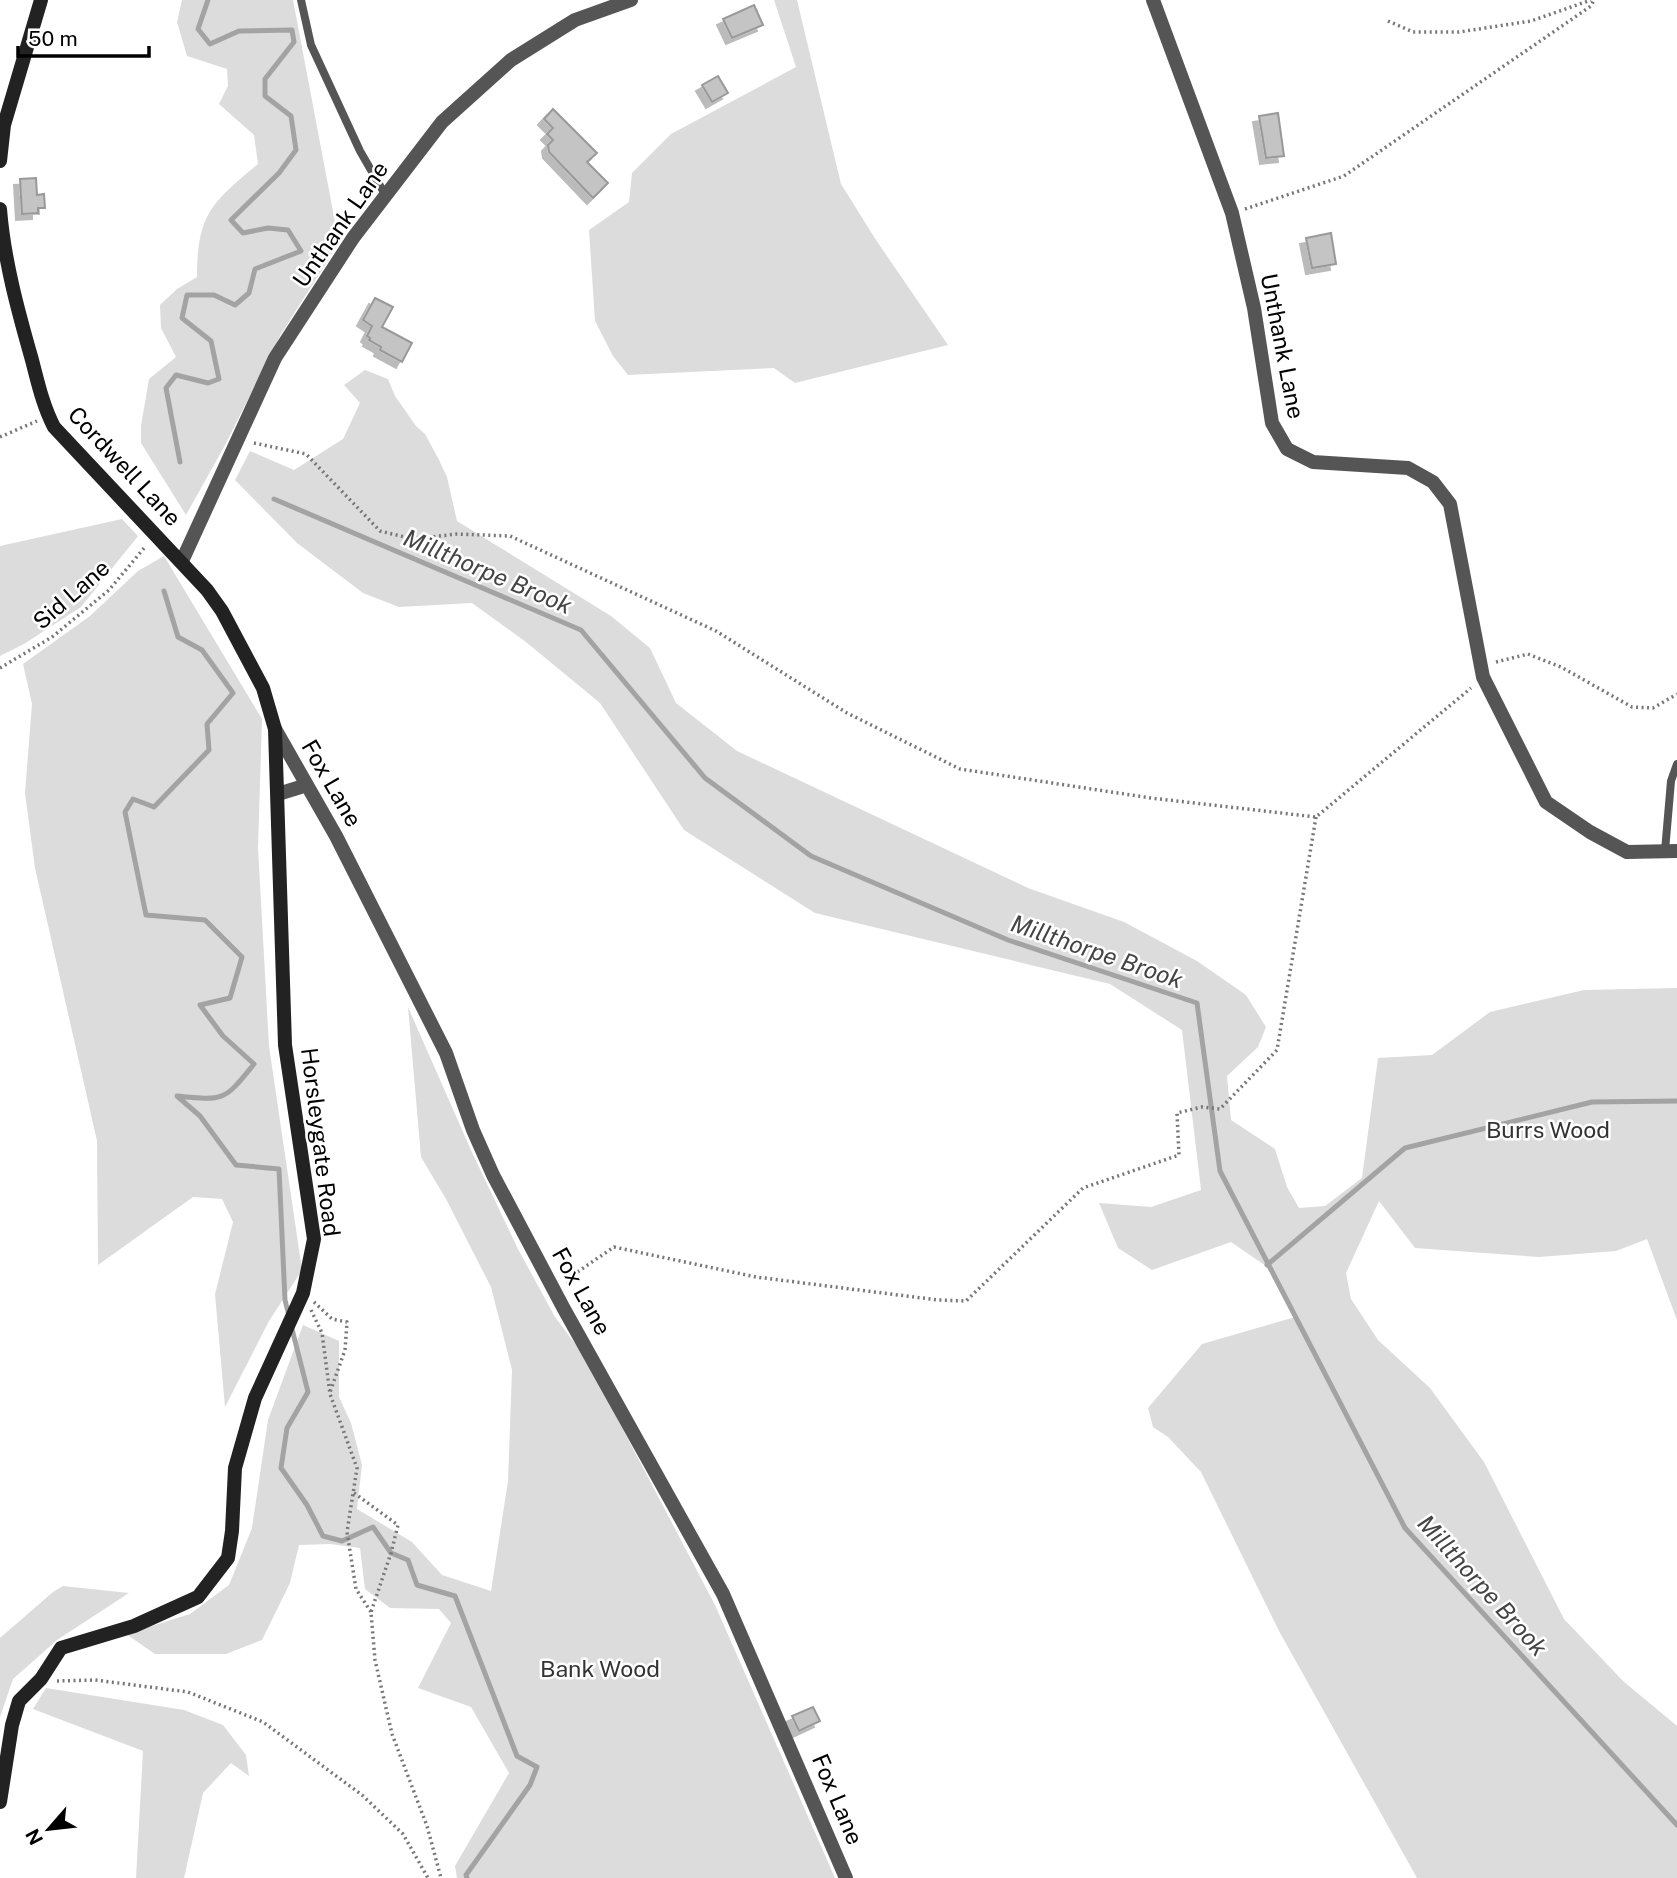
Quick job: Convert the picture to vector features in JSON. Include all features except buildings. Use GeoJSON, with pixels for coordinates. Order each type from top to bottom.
{"type":"FeatureCollection","features":[{"type":"Feature","properties":{"kind":"main road"},"geometry":{"type":"LineString","coordinates":[[0,160],[4,125],[41,0]]}},
{"type":"Feature","properties":{"kind":"main road","name":"Cordwell Lane"},"geometry":{"type":"LineString","coordinates":[[0,209],[5,250],[21,322],[54,427],[207,590],[236,636],[263,688],[275,729]]}},
{"type":"Feature","properties":{"kind":"main road","name":"Horsleygate Road"},"geometry":{"type":"LineString","coordinates":[[0,1801],[12,1725],[19,1700],[41,1679],[61,1648],[134,1626],[198,1597],[228,1558],[235,1468],[255,1398],[303,1293],[314,1239],[285,1045],[275,729]]}},
{"type":"Feature","properties":{"kind":"street","name":"Unthank Lane"},"geometry":{"type":"LineString","coordinates":[[182,561],[275,358],[353,239],[443,122],[511,60],[575,20],[631,0]]}},
{"type":"Feature","properties":{"kind":"street","name":"Unthank Lane"},"geometry":{"type":"LineString","coordinates":[[1153,0],[1232,213],[1254,308],[1272,423],[1287,449],[1313,462],[1408,468],[1433,482],[1450,504],[1482,672],[1546,802],[1590,832],[1627,852],[1671,851]]}},
{"type":"Feature","properties":{"kind":"street","name":"Fox Lane"},"geometry":{"type":"LineString","coordinates":[[275,729],[336,836],[446,1053],[474,1130],[494,1175],[564,1309],[723,1594],[846,1878]]}},
{"type":"Feature","properties":{"kind":"street"},"geometry":{"type":"LineString","coordinates":[[278,794],[306,785]]}},
{"type":"Feature","properties":{"kind":"lane"},"geometry":{"type":"LineString","coordinates":[[301,0],[311,45],[360,152],[386,196]]}},
{"type":"Feature","properties":{"kind":"lane"},"geometry":{"type":"LineString","coordinates":[[1671,851],[1671,781],[1677,764]]}},
{"type":"Feature","properties":{"kind":"path"},"geometry":{"type":"LineString","coordinates":[[1232,213],[1343,176],[1591,6],[1593,0]]}},
{"type":"Feature","properties":{"kind":"path"},"geometry":{"type":"LineString","coordinates":[[1388,21],[1412,32],[1460,32],[1531,21],[1593,0]]}},
{"type":"Feature","properties":{"kind":"path"},"geometry":{"type":"LineString","coordinates":[[0,437],[38,421]]}},
{"type":"Feature","properties":{"kind":"path"},"geometry":{"type":"LineString","coordinates":[[237,440],[306,454],[380,531],[413,539],[457,534],[510,536],[716,631],[847,713],[960,769],[1151,798],[1316,817]]}},
{"type":"Feature","properties":{"kind":"path","name":"Sid Lane"},"geometry":{"type":"LineString","coordinates":[[0,668],[52,637],[109,590],[155,534]]}},
{"type":"Feature","properties":{"kind":"path"},"geometry":{"type":"LineString","coordinates":[[566,1292],[570,1277],[614,1247],[756,1277],[966,1301],[1083,1188],[1179,1155],[1177,1113],[1202,1107],[1220,1109],[1277,1050],[1316,817],[1482,672],[1528,654],[1561,667],[1632,707],[1653,708],[1677,694]]}},
{"type":"Feature","properties":{"kind":"path"},"geometry":{"type":"LineString","coordinates":[[303,1293],[332,1319],[346,1322],[345,1350],[330,1394]]}},
{"type":"Feature","properties":{"kind":"path"},"geometry":{"type":"LineString","coordinates":[[303,1293],[322,1333],[330,1394],[357,1468],[347,1532],[356,1589],[371,1612]]}},
{"type":"Feature","properties":{"kind":"path"},"geometry":{"type":"LineString","coordinates":[[354,1493],[398,1524],[371,1612],[375,1660],[393,1734],[427,1826],[441,1878]]}},
{"type":"Feature","properties":{"kind":"path"},"geometry":{"type":"LineString","coordinates":[[41,1679],[50,1682],[95,1680],[188,1692],[262,1722],[371,1803],[403,1833],[428,1878]]}},
{"type":"Feature","properties":{"kind":"green space"},"geometry":{"type":"Polygon","coordinates":[[[182,0],[293,0],[339,243],[281,334],[186,515],[141,443],[141,426],[149,379],[176,357],[161,328],[160,305],[177,289],[197,277],[200,238],[210,211],[229,189],[258,164],[254,135],[219,104],[228,86],[227,69],[187,56],[177,22],[182,0]]]}},
{"type":"Feature","properties":{"kind":"green space"},"geometry":{"type":"Polygon","coordinates":[[[774,0],[797,0],[841,184],[948,345],[795,383],[774,368],[628,375],[613,356],[595,321],[589,230],[629,202],[632,173],[671,134],[796,67],[774,0]]]}},
{"type":"Feature","properties":{"kind":"green space","name":"Burrs Wood"},"geometry":{"type":"Polygon","coordinates":[[[365,370],[388,379],[395,396],[416,426],[425,434],[447,477],[457,521],[611,616],[650,648],[676,703],[737,751],[1028,888],[1124,922],[1197,961],[1246,995],[1266,1027],[1258,1047],[1227,1076],[1231,1120],[1275,1149],[1287,1187],[1299,1208],[1325,1206],[1362,1178],[1378,1058],[1432,1055],[1490,1012],[1584,990],[1677,988],[1677,1320],[1647,1239],[1616,1251],[1539,1257],[1415,1248],[1379,1201],[1346,1273],[1351,1299],[1378,1340],[1430,1388],[1484,1462],[1564,1619],[1623,1681],[1677,1726],[1677,1878],[1417,1878],[1279,1631],[1201,1472],[1168,1437],[1153,1427],[1148,1408],[1202,1344],[1295,1317],[1266,1266],[1231,1242],[1152,1270],[1118,1248],[1099,1203],[1151,1207],[1201,1190],[1182,1030],[1110,984],[815,913],[684,830],[600,703],[526,642],[472,603],[399,607],[363,593],[297,543],[235,480],[250,451],[294,470],[343,439],[360,403],[344,385],[365,370]]]}},
{"type":"Feature","properties":{"kind":"green space"},"geometry":{"type":"Polygon","coordinates":[[[122,519],[138,536],[81,607],[24,644],[0,656],[0,546],[122,519]]]}},
{"type":"Feature","properties":{"kind":"green space"},"geometry":{"type":"Polygon","coordinates":[[[164,556],[262,719],[258,848],[269,1046],[302,1270],[269,1321],[225,1407],[215,1294],[233,1222],[222,1199],[193,1197],[98,1265],[97,1141],[35,868],[25,793],[32,704],[23,664],[90,616],[138,571],[164,556]]]}},
{"type":"Feature","properties":{"kind":"green space","name":"Bank Wood"},"geometry":{"type":"Polygon","coordinates":[[[408,1007],[518,1249],[555,1317],[585,1357],[715,1605],[835,1878],[457,1878],[455,1866],[509,1773],[471,1707],[418,1688],[451,1623],[439,1609],[390,1608],[365,1589],[360,1548],[330,1544],[299,1545],[290,1583],[262,1640],[226,1654],[155,1654],[126,1634],[190,1614],[229,1585],[252,1528],[268,1420],[303,1325],[339,1341],[339,1397],[351,1423],[362,1465],[357,1509],[412,1542],[442,1575],[491,1591],[508,1481],[512,1370],[491,1287],[421,1157],[408,1007]]]}},
{"type":"Feature","properties":{"kind":"green space"},"geometry":{"type":"Polygon","coordinates":[[[63,1586],[129,1593],[57,1640],[13,1679],[0,1717],[0,1638],[63,1586]]]}},
{"type":"Feature","properties":{"kind":"green space"},"geometry":{"type":"Polygon","coordinates":[[[46,1688],[184,1710],[223,1725],[246,1755],[249,1776],[231,1763],[203,1793],[184,1878],[136,1878],[143,1751],[33,1709],[46,1688]]]}},
{"type":"Feature","properties":{"kind":"waterway","name":"Millthorpe Brook"},"geometry":{"type":"LineString","coordinates":[[180,462],[166,388],[176,375],[208,383],[219,379],[211,341],[182,318],[187,295],[214,295],[235,305],[249,293],[255,269],[301,251],[288,230],[268,228],[243,233],[231,220],[279,173],[296,150],[291,116],[265,96],[265,79],[294,42],[292,30],[239,31],[210,44],[198,29],[208,0]]}},
{"type":"Feature","properties":{"kind":"waterway","name":"Millthorpe Brook"},"geometry":{"type":"LineString","coordinates":[[274,499],[581,630],[705,778],[811,856],[1008,940],[1197,1003],[1220,1171],[1405,1528],[1677,1825]]}},
{"type":"Feature","properties":{"kind":"waterway"},"geometry":{"type":"LineString","coordinates":[[164,591],[178,637],[202,650],[233,693],[207,724],[209,750],[154,807],[133,799],[125,812],[146,915],[205,920],[242,957],[230,998],[200,1005],[223,1036],[254,1064],[236,1085],[222,1096],[177,1096],[200,1116],[236,1165],[279,1169],[285,1300],[289,1316]]}},
{"type":"Feature","properties":{"kind":"waterway"},"geometry":{"type":"LineString","coordinates":[[1267,1265],[1405,1148],[1592,1102],[1677,1101]]}},
{"type":"Feature","properties":{"kind":"waterway"},"geometry":{"type":"LineString","coordinates":[[291,1325],[308,1392],[287,1428],[281,1468],[307,1505],[323,1536],[342,1541],[373,1527],[391,1553],[408,1560],[417,1585],[455,1596],[517,1756],[537,1767],[530,1785],[466,1875],[467,1878]]}}]}
